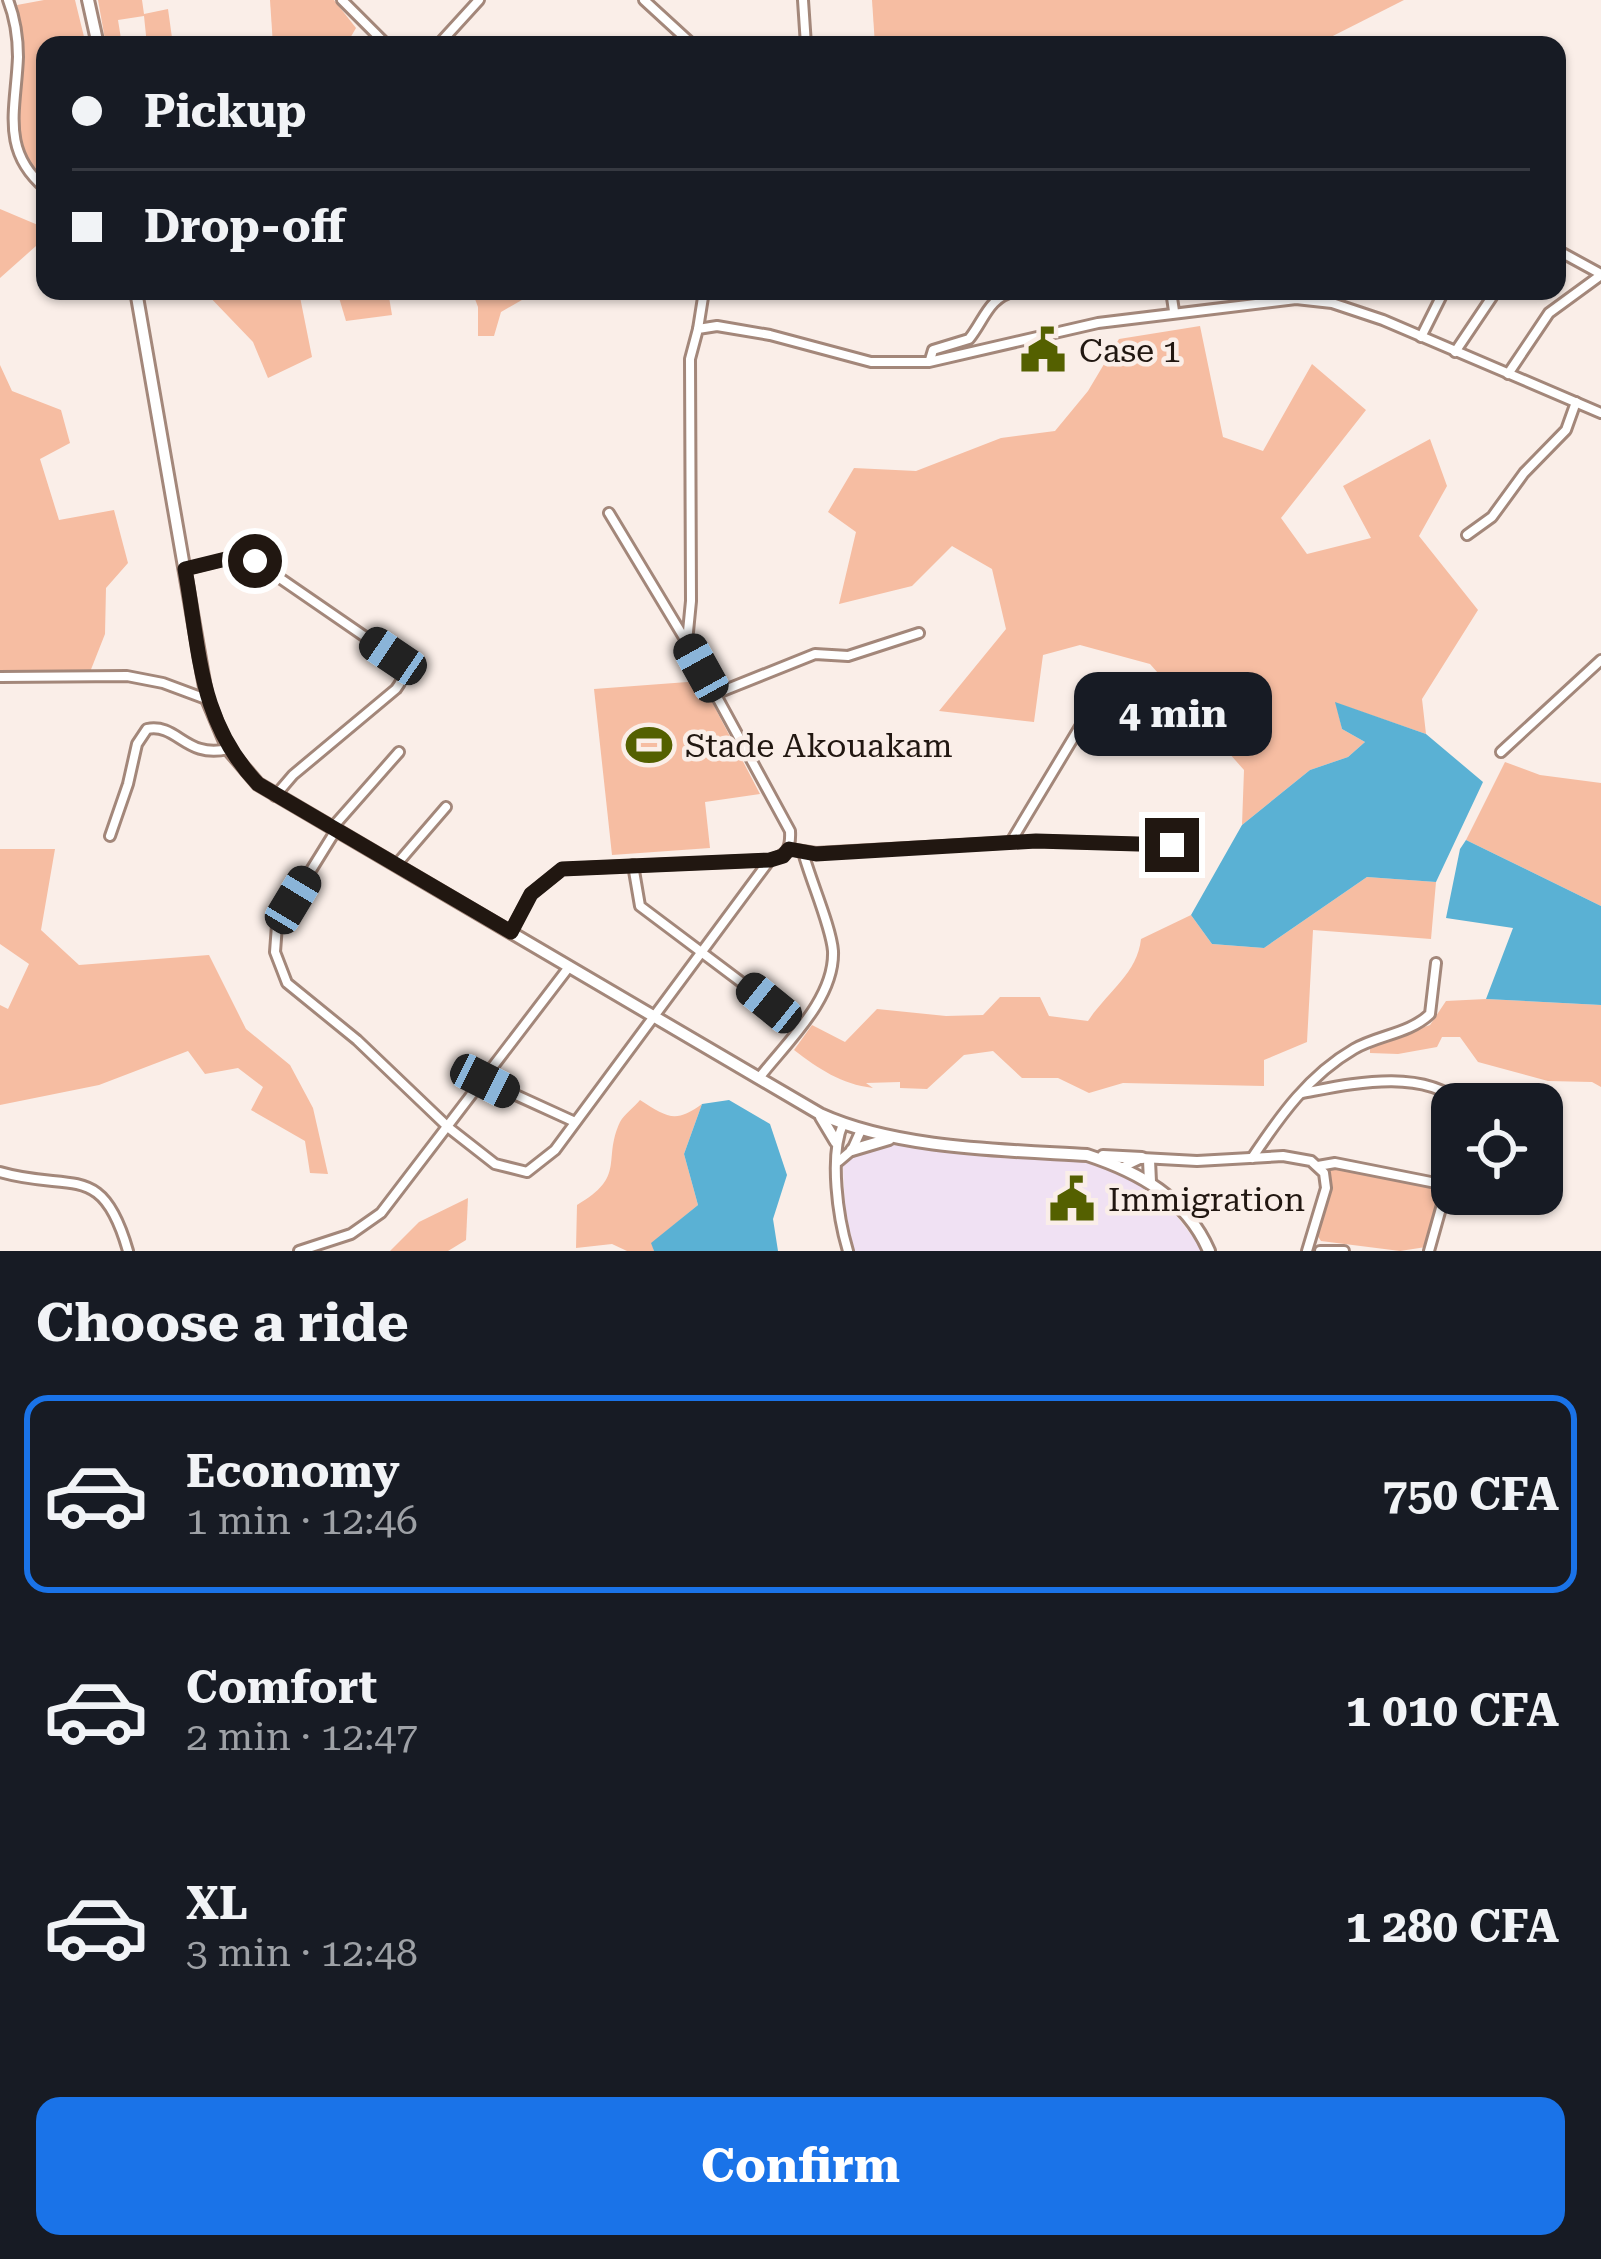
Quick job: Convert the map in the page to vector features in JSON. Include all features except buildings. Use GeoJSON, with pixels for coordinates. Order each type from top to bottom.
{"type":"FeatureCollection","features":[{"type":"Feature","properties":{"kind":"highway"},"geometry":{"type":"LineString","coordinates":[[88,0],[96,36]]}},
{"type":"Feature","properties":{"kind":"highway"},"geometry":{"type":"LineString","coordinates":[[138,300],[208,699],[228,749],[258,784],[820,1114],[893,1137],[1147,1159],[1150,1182]]}},
{"type":"Feature","properties":{"kind":"highway"},"geometry":{"type":"LineString","coordinates":[[820,1114],[836,1142]]}},
{"type":"Feature","properties":{"kind":"highway"},"geometry":{"type":"LineString","coordinates":[[852,1150],[893,1137]]}},
{"type":"Feature","properties":{"kind":"highway"},"geometry":{"type":"LineString","coordinates":[[1088,1155],[1150,1182],[1181,1208],[1209,1251]]}},
{"type":"Feature","properties":{"kind":"street"},"geometry":{"type":"LineString","coordinates":[[8,0],[18,55],[9,134],[24,169],[36,180]]}},
{"type":"Feature","properties":{"kind":"street"},"geometry":{"type":"LineString","coordinates":[[343,0],[379,36]]}},
{"type":"Feature","properties":{"kind":"street"},"geometry":{"type":"LineString","coordinates":[[446,36],[479,0]]}},
{"type":"Feature","properties":{"kind":"street"},"geometry":{"type":"LineString","coordinates":[[644,0],[683,36]]}},
{"type":"Feature","properties":{"kind":"street"},"geometry":{"type":"LineString","coordinates":[[802,0],[805,36]]}},
{"type":"Feature","properties":{"kind":"street"},"geometry":{"type":"LineString","coordinates":[[1508,374],[1549,313],[1601,274],[1566,255]]}},
{"type":"Feature","properties":{"kind":"street"},"geometry":{"type":"LineString","coordinates":[[686,642],[691,601],[690,359],[703,300]]}},
{"type":"Feature","properties":{"kind":"street"},"geometry":{"type":"LineString","coordinates":[[929,362],[933,350],[969,339],[997,300]]}},
{"type":"Feature","properties":{"kind":"street"},"geometry":{"type":"LineString","coordinates":[[1173,300],[1174,311]]}},
{"type":"Feature","properties":{"kind":"street"},"geometry":{"type":"LineString","coordinates":[[698,329],[717,326],[770,335],[871,362],[929,362],[1098,323],[1257,301],[1314,300],[1352,309],[1601,413]]}},
{"type":"Feature","properties":{"kind":"street"},"geometry":{"type":"LineString","coordinates":[[1421,337],[1440,300]]}},
{"type":"Feature","properties":{"kind":"street"},"geometry":{"type":"LineString","coordinates":[[1455,352],[1490,300]]}},
{"type":"Feature","properties":{"kind":"street"},"geometry":{"type":"LineString","coordinates":[[1467,535],[1492,517],[1524,473],[1566,430],[1576,402]]}},
{"type":"Feature","properties":{"kind":"street"},"geometry":{"type":"LineString","coordinates":[[511,932],[531,894],[562,869],[770,860],[789,849],[790,831],[609,513]]}},
{"type":"Feature","properties":{"kind":"street"},"geometry":{"type":"LineString","coordinates":[[185,569],[234,557],[255,561],[393,656],[404,670],[396,689],[293,775],[275,796]]}},
{"type":"Feature","properties":{"kind":"street"},"geometry":{"type":"LineString","coordinates":[[715,694],[815,654],[848,656],[920,633]]}},
{"type":"Feature","properties":{"kind":"street"},"geometry":{"type":"LineString","coordinates":[[1501,752],[1601,660]]}},
{"type":"Feature","properties":{"kind":"street"},"geometry":{"type":"LineString","coordinates":[[0,677],[127,676],[208,699]]}},
{"type":"Feature","properties":{"kind":"street"},"geometry":{"type":"LineString","coordinates":[[1012,841],[1090,710]]}},
{"type":"Feature","properties":{"kind":"street"},"geometry":{"type":"LineString","coordinates":[[110,836],[133,754],[147,729],[162,728],[200,752],[228,749]]}},
{"type":"Feature","properties":{"kind":"street"},"geometry":{"type":"LineString","coordinates":[[399,752],[334,829],[277,925],[275,952],[287,983],[496,1164],[527,1172],[555,1150],[770,860]]}},
{"type":"Feature","properties":{"kind":"street"},"geometry":{"type":"LineString","coordinates":[[396,866],[446,807]]}},
{"type":"Feature","properties":{"kind":"street"},"geometry":{"type":"LineString","coordinates":[[789,849],[1012,841],[1172,845]]}},
{"type":"Feature","properties":{"kind":"street"},"geometry":{"type":"LineString","coordinates":[[758,1078],[813,1009],[831,966],[830,937],[803,852]]}},
{"type":"Feature","properties":{"kind":"street"},"geometry":{"type":"LineString","coordinates":[[633,865],[640,906],[769,1003]]}},
{"type":"Feature","properties":{"kind":"street"},"geometry":{"type":"LineString","coordinates":[[1251,1159],[1300,1093],[1358,1047],[1424,1020],[1433,1003],[1436,963]]}},
{"type":"Feature","properties":{"kind":"street"},"geometry":{"type":"LineString","coordinates":[[299,1251],[351,1234],[382,1213],[569,967]]}},
{"type":"Feature","properties":{"kind":"street"},"geometry":{"type":"LineString","coordinates":[[485,1081],[575,1122]]}},
{"type":"Feature","properties":{"kind":"street"},"geometry":{"type":"LineString","coordinates":[[1300,1093],[1369,1082],[1431,1090]]}},
{"type":"Feature","properties":{"kind":"street"},"geometry":{"type":"LineString","coordinates":[[843,1124],[836,1142],[839,1212],[848,1251]]}},
{"type":"Feature","properties":{"kind":"street"},"geometry":{"type":"LineString","coordinates":[[838,1162],[852,1150],[861,1130]]}},
{"type":"Feature","properties":{"kind":"street"},"geometry":{"type":"LineString","coordinates":[[1128,1169],[1147,1159],[1300,1157],[1318,1166],[1334,1163],[1431,1182]]}},
{"type":"Feature","properties":{"kind":"street"},"geometry":{"type":"LineString","coordinates":[[1307,1251],[1326,1189],[1318,1166]]}},
{"type":"Feature","properties":{"kind":"street"},"geometry":{"type":"LineString","coordinates":[[0,1172],[80,1183],[99,1191],[128,1251]]}},
{"type":"Feature","properties":{"kind":"street"},"geometry":{"type":"LineString","coordinates":[[1429,1251],[1438,1215]]}},
{"type":"Feature","properties":{"kind":"street"},"geometry":{"type":"LineString","coordinates":[[1320,1251],[1344,1251]]}},
{"type":"Feature","properties":{"kind":"shaded area"},"geometry":{"type":"Polygon","coordinates":[[[75,0],[84,36],[36,36],[36,172],[26,160],[15,130],[23,62],[17,5],[75,0]]]}},
{"type":"Feature","properties":{"kind":"shaded area"},"geometry":{"type":"Polygon","coordinates":[[[98,0],[142,0],[144,14],[168,9],[172,36],[146,36],[144,16],[118,20],[121,36],[104,36],[98,0]]]}},
{"type":"Feature","properties":{"kind":"shaded area"},"geometry":{"type":"Polygon","coordinates":[[[270,0],[334,0],[356,28],[351,36],[272,36],[270,0]]]}},
{"type":"Feature","properties":{"kind":"shaded area"},"geometry":{"type":"Polygon","coordinates":[[[872,0],[1404,0],[1333,36],[874,36],[872,0]]]}},
{"type":"Feature","properties":{"kind":"shaded area"},"geometry":{"type":"Polygon","coordinates":[[[0,209],[36,224],[36,246],[0,278],[0,209]]]}},
{"type":"Feature","properties":{"kind":"shaded area"},"geometry":{"type":"Polygon","coordinates":[[[213,300],[301,300],[312,357],[268,378],[253,342],[213,300]]]}},
{"type":"Feature","properties":{"kind":"shaded area"},"geometry":{"type":"Polygon","coordinates":[[[340,300],[390,300],[392,315],[346,321],[340,300]]]}},
{"type":"Feature","properties":{"kind":"shaded area"},"geometry":{"type":"Polygon","coordinates":[[[475,300],[522,300],[501,312],[494,336],[478,336],[475,300]]]}},
{"type":"Feature","properties":{"kind":"shaded area"},"geometry":{"type":"Polygon","coordinates":[[[1200,326],[1223,437],[1263,451],[1312,364],[1366,410],[1281,518],[1307,554],[1371,538],[1343,486],[1430,439],[1447,486],[1419,536],[1478,610],[1422,699],[1426,734],[1336,703],[1342,729],[1365,742],[1348,757],[1310,770],[1242,825],[1244,770],[1150,664],[1080,645],[1043,655],[1034,722],[939,711],[1006,629],[992,569],[952,546],[912,586],[839,604],[856,532],[828,512],[854,468],[916,471],[1001,438],[1055,431],[1088,391],[1119,339],[1200,326]]]}},
{"type":"Feature","properties":{"kind":"shaded area"},"geometry":{"type":"Polygon","coordinates":[[[0,365],[12,391],[61,410],[70,443],[40,459],[59,520],[114,510],[128,563],[106,588],[105,634],[90,672],[0,672],[0,365]]]}},
{"type":"Feature","properties":{"kind":"shaded area","name":"Stade Akouakam"},"geometry":{"type":"Polygon","coordinates":[[[701,681],[760,794],[705,802],[710,848],[612,855],[594,689],[701,681]]]}},
{"type":"Feature","properties":{"kind":"shaded area"},"geometry":{"type":"Polygon","coordinates":[[[1505,762],[1540,775],[1601,783],[1601,906],[1466,840],[1505,762]]]}},
{"type":"Feature","properties":{"kind":"shaded area"},"geometry":{"type":"Polygon","coordinates":[[[0,849],[55,849],[41,930],[79,965],[209,955],[246,1029],[290,1065],[313,1108],[328,1174],[310,1173],[305,1141],[251,1110],[263,1087],[238,1068],[205,1074],[188,1051],[99,1085],[0,1105],[0,1005],[8,1009],[29,964],[0,944],[0,849]]]}},
{"type":"Feature","properties":{"kind":"shaded area"},"geometry":{"type":"Polygon","coordinates":[[[1367,877],[1436,882],[1431,939],[1313,930],[1307,1042],[1264,1060],[1264,1086],[1123,1083],[1089,1093],[1058,1078],[1022,1078],[993,1051],[964,1055],[927,1089],[900,1088],[900,1082],[866,1083],[873,1088],[831,1075],[794,1050],[812,1025],[845,1042],[877,1009],[983,1015],[1000,997],[1040,997],[1049,1016],[1088,1021],[1128,972],[1141,939],[1191,915],[1212,944],[1264,948],[1367,877]]]}},
{"type":"Feature","properties":{"kind":"shaded area"},"geometry":{"type":"Polygon","coordinates":[[[1446,1001],[1601,1005],[1601,1087],[1592,1082],[1548,1081],[1478,1062],[1460,1037],[1442,1037],[1437,1047],[1398,1054],[1370,1053],[1370,1046],[1430,1025],[1446,1001]]]}},
{"type":"Feature","properties":{"kind":"shaded area"},"geometry":{"type":"Polygon","coordinates":[[[640,1100],[671,1116],[702,1104],[684,1154],[698,1205],[652,1243],[654,1251],[627,1251],[612,1244],[576,1248],[577,1205],[608,1176],[620,1122],[640,1100]]]}},
{"type":"Feature","properties":{"kind":"shaded area"},"geometry":{"type":"Polygon","coordinates":[[[896,1144],[1083,1162],[1110,1169],[1163,1199],[1204,1251],[854,1251],[843,1167],[849,1157],[896,1144]]]}},
{"type":"Feature","properties":{"kind":"shaded area"},"geometry":{"type":"Polygon","coordinates":[[[1329,1169],[1431,1185],[1434,1215],[1426,1247],[1400,1251],[1321,1241],[1317,1235],[1330,1191],[1329,1169]]]}},
{"type":"Feature","properties":{"kind":"shaded area"},"geometry":{"type":"Polygon","coordinates":[[[468,1198],[466,1240],[448,1251],[390,1251],[419,1222],[468,1198]]]}},
{"type":"Feature","properties":{"kind":"water"},"geometry":{"type":"Polygon","coordinates":[[[1335,702],[1426,734],[1483,782],[1436,882],[1367,877],[1264,948],[1212,944],[1191,915],[1242,825],[1310,770],[1348,757],[1365,742],[1342,729],[1335,702]]]}},
{"type":"Feature","properties":{"kind":"water"},"geometry":{"type":"Polygon","coordinates":[[[1466,840],[1601,906],[1601,1005],[1486,999],[1513,928],[1446,918],[1466,840]]]}},
{"type":"Feature","properties":{"kind":"water"},"geometry":{"type":"Polygon","coordinates":[[[729,1100],[770,1124],[787,1175],[773,1219],[778,1251],[654,1251],[651,1243],[698,1205],[684,1154],[702,1104],[729,1100]]]}},
{"type":"Feature","properties":{"kind":"place","name":"Case 1"},"geometry":{"type":"Point","coordinates":[1043,350]}},
{"type":"Feature","properties":{"kind":"place","name":"Stade Akouakam"},"geometry":{"type":"Point","coordinates":[649,745]}},
{"type":"Feature","properties":{"kind":"place","name":"Immigration"},"geometry":{"type":"Point","coordinates":[1072,1199]}},
{"type":"Feature","properties":{"kind":"route"},"geometry":{"type":"LineString","coordinates":[[255,561],[234,557],[185,569],[208,699],[228,749],[258,784],[511,932],[531,894],[562,869],[770,860],[789,849],[816,854],[1012,841],[1172,845]]}}]}
